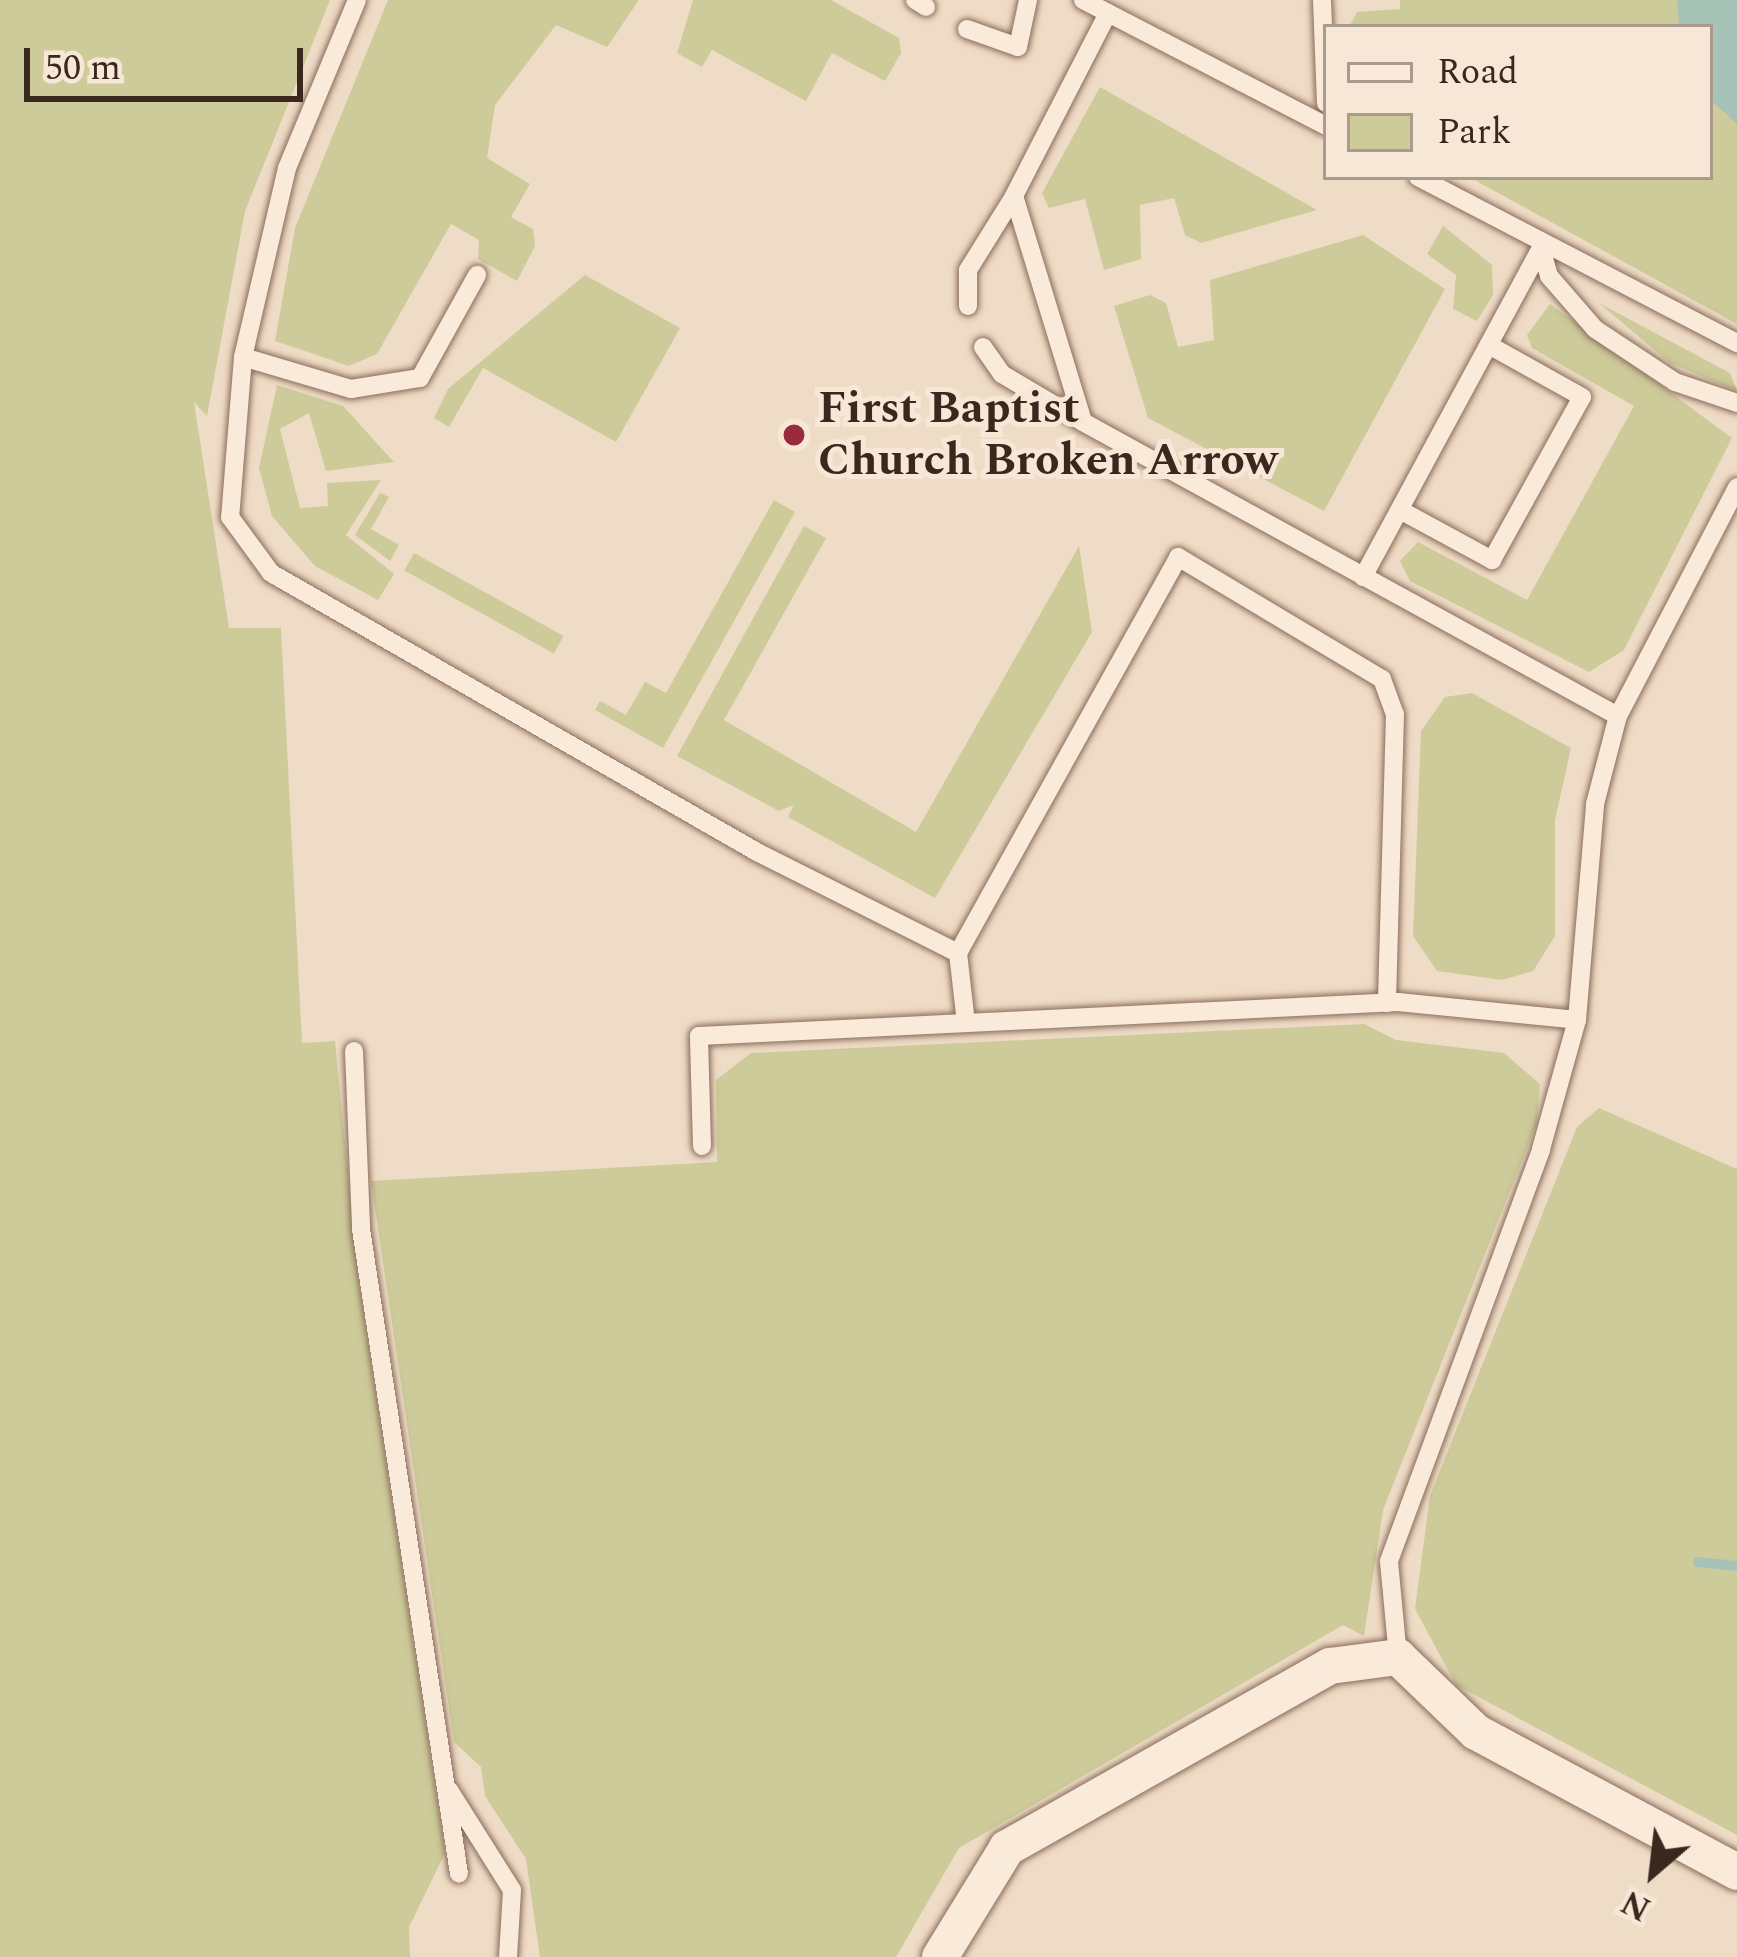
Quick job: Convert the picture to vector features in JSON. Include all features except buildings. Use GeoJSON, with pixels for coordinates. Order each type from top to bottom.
{"type":"FeatureCollection","features":[{"type":"Feature","properties":{"kind":"street"},"geometry":{"type":"LineString","coordinates":[[940,1957],[1007,1848],[1330,1666],[1398,1658],[1476,1732],[1737,1872]]}},
{"type":"Feature","properties":{"kind":"lane"},"geometry":{"type":"LineString","coordinates":[[357,0],[287,168],[243,357],[230,517],[271,573],[757,852],[958,953]]}},
{"type":"Feature","properties":{"kind":"lane"},"geometry":{"type":"LineString","coordinates":[[968,29],[1018,46],[1028,0]]}},
{"type":"Feature","properties":{"kind":"lane"},"geometry":{"type":"LineString","coordinates":[[1083,0],[1323,124]]}},
{"type":"Feature","properties":{"kind":"lane"},"geometry":{"type":"LineString","coordinates":[[968,307],[968,269],[1015,196],[1108,13]]}},
{"type":"Feature","properties":{"kind":"lane"},"geometry":{"type":"LineString","coordinates":[[1423,180],[1541,248],[1737,343]]}},
{"type":"Feature","properties":{"kind":"lane"},"geometry":{"type":"LineString","coordinates":[[1015,196],[1082,422]]}},
{"type":"Feature","properties":{"kind":"lane"},"geometry":{"type":"LineString","coordinates":[[1363,577],[1541,248]]}},
{"type":"Feature","properties":{"kind":"lane"},"geometry":{"type":"LineString","coordinates":[[1541,248],[1550,277],[1595,329],[1675,382],[1737,404]]}},
{"type":"Feature","properties":{"kind":"lane"},"geometry":{"type":"LineString","coordinates":[[243,357],[351,389],[420,379],[477,274]]}},
{"type":"Feature","properties":{"kind":"lane"},"geometry":{"type":"LineString","coordinates":[[1400,510],[1492,560],[1582,397],[1489,345]]}},
{"type":"Feature","properties":{"kind":"lane"},"geometry":{"type":"LineString","coordinates":[[983,347],[1002,374],[1082,422],[1618,716]]}},
{"type":"Feature","properties":{"kind":"lane"},"geometry":{"type":"LineString","coordinates":[[1398,1658],[1388,1602],[1400,1519],[1541,1149],[1577,1020],[1595,804],[1618,716],[1737,487]]}},
{"type":"Feature","properties":{"kind":"lane"},"geometry":{"type":"LineString","coordinates":[[966,1023],[958,953],[1178,556],[1382,679],[1395,714],[1387,1003]]}},
{"type":"Feature","properties":{"kind":"lane"},"geometry":{"type":"LineString","coordinates":[[702,1146],[699,1036],[1387,1003],[1577,1020]]}},
{"type":"Feature","properties":{"kind":"lane"},"geometry":{"type":"LineString","coordinates":[[354,1051],[361,1229],[459,1874]]}},
{"type":"Feature","properties":{"kind":"lane"},"geometry":{"type":"LineString","coordinates":[[446,1786],[512,1890],[508,1957]]}},
{"type":"Feature","properties":{"kind":"green space"},"geometry":{"type":"Polygon","coordinates":[[[0,0],[330,0],[245,211],[207,416],[194,402],[229,628],[281,628],[302,1043],[335,1041],[358,1276],[445,1853],[409,1927],[410,1957],[0,1957],[0,0]]]}},
{"type":"Feature","properties":{"kind":"green space"},"geometry":{"type":"Polygon","coordinates":[[[388,0],[639,0],[607,47],[556,25],[495,105],[487,158],[530,184],[511,217],[533,229],[535,246],[517,281],[478,259],[479,240],[451,224],[377,354],[349,366],[275,341],[295,228],[388,0]]]}},
{"type":"Feature","properties":{"kind":"green space"},"geometry":{"type":"Polygon","coordinates":[[[693,0],[831,0],[899,38],[901,53],[885,81],[832,53],[806,101],[712,50],[702,67],[677,53],[693,0]]]}},
{"type":"Feature","properties":{"kind":"green space"},"geometry":{"type":"Polygon","coordinates":[[[1400,0],[1737,0],[1737,324],[1474,180],[1713,180],[1713,24],[1351,24],[1357,12],[1400,9],[1400,0]]]}},
{"type":"Feature","properties":{"kind":"green space"},"geometry":{"type":"Polygon","coordinates":[[[1100,87],[1317,210],[1201,243],[1185,235],[1174,198],[1140,205],[1141,259],[1104,270],[1085,199],[1049,208],[1042,193],[1100,87]]]}},
{"type":"Feature","properties":{"kind":"green space"},"geometry":{"type":"Polygon","coordinates":[[[1443,226],[1492,265],[1493,295],[1477,321],[1453,309],[1456,275],[1427,254],[1443,226]]]}},
{"type":"Feature","properties":{"kind":"green space"},"geometry":{"type":"Polygon","coordinates":[[[1363,235],[1445,289],[1324,511],[1148,418],[1114,306],[1150,295],[1166,303],[1178,347],[1214,340],[1210,280],[1363,235]]]}},
{"type":"Feature","properties":{"kind":"green space"},"geometry":{"type":"Polygon","coordinates":[[[585,275],[680,328],[616,442],[483,368],[449,427],[434,418],[448,389],[585,275]]]}},
{"type":"Feature","properties":{"kind":"green space"},"geometry":{"type":"Polygon","coordinates":[[[1599,303],[1730,373],[1737,391],[1670,363],[1599,303]]]}},
{"type":"Feature","properties":{"kind":"green space"},"geometry":{"type":"Polygon","coordinates":[[[1550,304],[1732,438],[1624,650],[1589,672],[1410,581],[1400,561],[1418,542],[1527,600],[1634,406],[1532,348],[1527,335],[1550,304]]]}},
{"type":"Feature","properties":{"kind":"green space"},"geometry":{"type":"Polygon","coordinates":[[[277,385],[343,406],[394,462],[326,471],[309,413],[280,429],[300,508],[328,506],[327,483],[381,480],[346,535],[394,574],[378,600],[315,566],[272,516],[259,468],[277,385]]]}},
{"type":"Feature","properties":{"kind":"green space"},"geometry":{"type":"Polygon","coordinates":[[[380,493],[389,497],[371,529],[399,545],[390,561],[355,535],[380,493]]]}},
{"type":"Feature","properties":{"kind":"green space"},"geometry":{"type":"Polygon","coordinates":[[[774,500],[795,512],[663,748],[595,710],[600,701],[626,715],[645,682],[666,693],[774,500]]]}},
{"type":"Feature","properties":{"kind":"green space"},"geometry":{"type":"Polygon","coordinates":[[[804,526],[826,538],[724,720],[916,832],[1079,546],[1092,632],[935,898],[788,817],[794,805],[779,811],[677,756],[804,526]]]}},
{"type":"Feature","properties":{"kind":"green space"},"geometry":{"type":"Polygon","coordinates":[[[414,553],[564,636],[554,653],[404,570],[414,553]]]}},
{"type":"Feature","properties":{"kind":"green space"},"geometry":{"type":"Polygon","coordinates":[[[1472,693],[1571,748],[1555,820],[1555,936],[1533,971],[1502,980],[1437,971],[1413,936],[1421,731],[1445,697],[1472,693]]]}},
{"type":"Feature","properties":{"kind":"green space"},"geometry":{"type":"Polygon","coordinates":[[[1364,1024],[1396,1040],[1504,1053],[1540,1084],[1537,1123],[1383,1510],[1364,1636],[1343,1625],[959,1848],[896,1957],[540,1957],[526,1859],[485,1796],[481,1767],[454,1742],[371,1181],[717,1162],[716,1080],[751,1053],[1364,1024]]]}},
{"type":"Feature","properties":{"kind":"green space"},"geometry":{"type":"Polygon","coordinates":[[[1599,1108],[1737,1169],[1737,1835],[1456,1685],[1415,1609],[1430,1496],[1577,1127],[1599,1108]]]}},
{"type":"Feature","properties":{"kind":"shaded area"},"geometry":{"type":"Polygon","coordinates":[[[1677,0],[1737,0],[1737,124],[1713,102],[1713,24],[1679,24],[1677,0]]]}},
{"type":"Feature","properties":{"kind":"waterway"},"geometry":{"type":"LineString","coordinates":[[1698,1562],[1737,1566]]}},
{"type":"Feature","properties":{"kind":"place","name":"First Baptist Church Broken Arrow"},"geometry":{"type":"Point","coordinates":[794,435]}}]}
